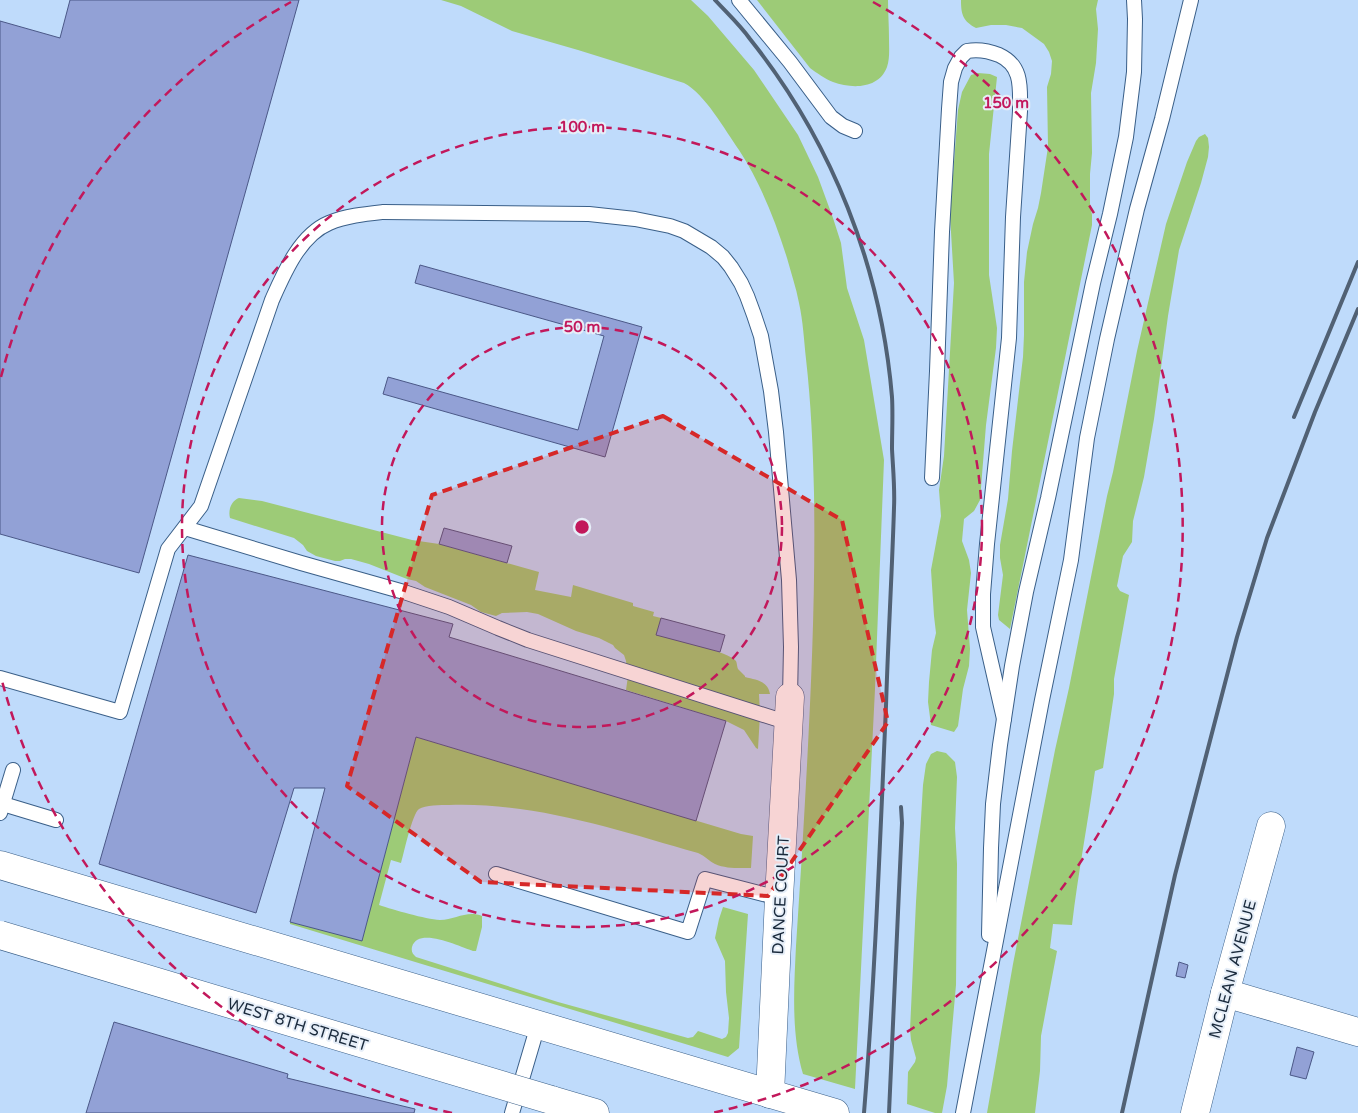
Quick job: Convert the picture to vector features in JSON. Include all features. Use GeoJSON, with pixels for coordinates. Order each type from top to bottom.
{"type":"FeatureCollection","features":[{"type":"Feature","properties":{"kind":"street","name":"DANCE COURT"},"geometry":{"type":"LineString","coordinates":[[770,1094],[790,710]]}},
{"type":"Feature","properties":{"kind":"street","name":"MCLEAN AVENUE"},"geometry":{"type":"LineString","coordinates":[[1195,1113],[1225,993],[1271,826]]}},
{"type":"Feature","properties":{"kind":"street"},"geometry":{"type":"LineString","coordinates":[[0,865],[835,1113]]}},
{"type":"Feature","properties":{"kind":"street","name":"WEST 8TH STREET"},"geometry":{"type":"LineString","coordinates":[[0,935],[596,1113]]}},
{"type":"Feature","properties":{"kind":"street"},"geometry":{"type":"LineString","coordinates":[[1225,993],[1358,1032]]}},
{"type":"Feature","properties":{"kind":"lane"},"geometry":{"type":"LineString","coordinates":[[739,0],[790,62],[831,117],[843,126],[855,131]]}},
{"type":"Feature","properties":{"kind":"lane"},"geometry":{"type":"LineString","coordinates":[[985,993],[990,927],[991,848],[994,804],[1004,719],[1026,592],[1126,137],[1134,72],[1136,19],[1134,0]]}},
{"type":"Feature","properties":{"kind":"lane"},"geometry":{"type":"LineString","coordinates":[[963,1113],[1042,700],[1071,560],[1087,438],[1137,209],[1162,119],[1191,0]]}},
{"type":"Feature","properties":{"kind":"lane"},"geometry":{"type":"LineString","coordinates":[[932,478],[946,151],[951,82],[955,68],[967,51],[983,51],[1003,57],[1010,62],[1018,76],[1020,89],[1009,338],[987,544],[982,613],[983,627],[1004,719]]}},
{"type":"Feature","properties":{"kind":"lane"},"geometry":{"type":"LineString","coordinates":[[0,678],[120,712],[168,549],[184,528],[201,506],[272,300],[284,273],[292,259],[309,237],[318,229],[352,216],[383,212],[590,214],[635,219],[670,226],[684,231],[711,246],[727,262],[747,296],[761,336],[770,383],[776,432],[789,580],[790,710],[528,640],[449,607],[404,592],[184,528]]}},
{"type":"Feature","properties":{"kind":"lane"},"geometry":{"type":"LineString","coordinates":[[14,770],[1,809],[56,820]]}},
{"type":"Feature","properties":{"kind":"lane"},"geometry":{"type":"LineString","coordinates":[[496,874],[688,932],[705,879],[779,898]]}},
{"type":"Feature","properties":{"kind":"lane"},"geometry":{"type":"LineString","coordinates":[[512,1113],[538,1025]]}},
{"type":"Feature","properties":{"kind":"highlighted area"},"geometry":{"type":"Polygon","coordinates":[[[663,416],[842,520],[888,722],[768,896],[481,882],[347,786],[432,495],[663,416]]]}},
{"type":"Feature","properties":{"kind":"shaded area"},"geometry":{"type":"Polygon","coordinates":[[[0,0],[1358,0],[1358,1113],[0,1113],[0,0]]]}},
{"type":"Feature","properties":{"kind":"green space"},"geometry":{"type":"Polygon","coordinates":[[[441,0],[691,0],[708,16],[754,70],[798,135],[818,177],[841,243],[847,288],[864,340],[884,460],[875,689],[855,1089],[803,1074],[795,1027],[795,962],[813,628],[814,476],[802,317],[787,258],[772,216],[761,189],[739,150],[707,104],[692,88],[684,83],[512,31],[461,6],[441,0]]]}},
{"type":"Feature","properties":{"kind":"green space"},"geometry":{"type":"Polygon","coordinates":[[[757,0],[888,0],[889,57],[887,67],[878,80],[864,85],[848,86],[824,78],[810,68],[757,0]]]}},
{"type":"Feature","properties":{"kind":"green space"},"geometry":{"type":"Polygon","coordinates":[[[961,0],[1098,0],[1096,9],[1098,29],[1096,63],[1091,93],[1092,153],[1090,204],[1092,225],[1010,629],[999,620],[998,615],[1003,575],[1000,545],[1008,499],[1023,357],[1024,282],[1027,252],[1041,193],[1048,147],[1047,87],[1052,61],[1044,44],[1022,28],[991,25],[976,28],[964,17],[961,0]]]}},
{"type":"Feature","properties":{"kind":"green space"},"geometry":{"type":"Polygon","coordinates":[[[978,73],[997,77],[989,154],[989,275],[997,328],[980,500],[974,511],[964,519],[962,541],[969,560],[971,573],[967,610],[970,649],[969,666],[963,689],[958,726],[954,732],[931,725],[928,702],[929,682],[932,650],[936,633],[931,570],[941,516],[939,490],[944,456],[954,283],[950,215],[958,110],[962,92],[971,75],[978,73]]]}},
{"type":"Feature","properties":{"kind":"green space"},"geometry":{"type":"Polygon","coordinates":[[[1205,134],[1208,138],[1208,157],[1179,250],[1144,477],[1133,521],[1132,542],[1123,556],[1117,586],[1120,591],[1129,595],[1114,679],[1114,694],[1103,768],[1095,771],[1072,925],[1053,924],[1050,948],[1057,951],[1041,1036],[1040,1071],[1035,1113],[987,1113],[1013,964],[1055,750],[1137,351],[1166,224],[1196,141],[1205,134]]]}},
{"type":"Feature","properties":{"kind":"green space"},"geometry":{"type":"Polygon","coordinates":[[[239,498],[262,501],[412,540],[439,544],[539,572],[535,590],[571,597],[573,585],[633,603],[633,606],[654,612],[653,616],[661,618],[657,635],[731,657],[736,661],[738,669],[745,677],[754,679],[767,686],[770,694],[759,694],[758,749],[744,730],[726,721],[626,690],[628,676],[624,655],[613,645],[599,638],[576,631],[538,614],[527,612],[502,613],[496,616],[481,612],[471,605],[425,587],[416,581],[369,564],[351,559],[335,561],[316,556],[307,551],[294,538],[230,518],[231,506],[239,498]]]}},
{"type":"Feature","properties":{"kind":"green space"},"geometry":{"type":"Polygon","coordinates":[[[416,737],[753,836],[751,868],[728,867],[719,866],[698,853],[575,819],[513,808],[481,805],[425,807],[416,812],[401,863],[391,860],[379,905],[401,912],[440,920],[471,914],[482,916],[482,927],[476,951],[450,942],[422,938],[416,941],[412,947],[412,953],[416,957],[558,1002],[688,1038],[693,1037],[698,1031],[722,1039],[728,1033],[729,1018],[725,961],[715,938],[723,907],[748,914],[739,1048],[728,1057],[290,924],[290,922],[362,940],[416,737]]]}},
{"type":"Feature","properties":{"kind":"green space"},"geometry":{"type":"Polygon","coordinates":[[[937,751],[946,753],[955,762],[957,777],[955,828],[957,864],[956,985],[947,1086],[942,1113],[935,1113],[907,1104],[908,1072],[916,1058],[910,1030],[923,785],[926,764],[931,754],[937,751]]]}},
{"type":"Feature","properties":{"kind":"building"},"geometry":{"type":"Polygon","coordinates":[[[70,0],[299,0],[139,573],[0,534],[0,21],[60,38],[70,0]]]}},
{"type":"Feature","properties":{"kind":"building"},"geometry":{"type":"Polygon","coordinates":[[[420,265],[642,327],[605,457],[383,394],[388,377],[578,430],[604,336],[415,283],[420,265]]]}},
{"type":"Feature","properties":{"kind":"building"},"geometry":{"type":"Polygon","coordinates":[[[444,528],[512,546],[507,563],[439,544],[444,528]]]}},
{"type":"Feature","properties":{"kind":"building"},"geometry":{"type":"Polygon","coordinates":[[[188,555],[453,624],[449,637],[726,721],[696,821],[416,737],[362,941],[290,922],[325,788],[294,788],[256,913],[99,864],[188,555]]]}},
{"type":"Feature","properties":{"kind":"building"},"geometry":{"type":"Polygon","coordinates":[[[661,618],[725,635],[720,652],[656,635],[661,618]]]}},
{"type":"Feature","properties":{"kind":"building"},"geometry":{"type":"Polygon","coordinates":[[[1179,962],[1188,965],[1185,978],[1176,976],[1179,962]]]}},
{"type":"Feature","properties":{"kind":"building"},"geometry":{"type":"Polygon","coordinates":[[[114,1022],[288,1074],[287,1078],[415,1109],[414,1113],[86,1113],[114,1022]]]}},
{"type":"Feature","properties":{"kind":"building"},"geometry":{"type":"Polygon","coordinates":[[[1297,1047],[1314,1052],[1306,1079],[1290,1075],[1297,1047]]]}},
{"type":"Feature","properties":{"kind":"railway"},"geometry":{"type":"LineString","coordinates":[[715,0],[738,24],[779,79],[805,120],[828,163],[848,208],[864,253],[877,300],[886,348],[892,397],[894,501],[877,909],[864,1113]]}},
{"type":"Feature","properties":{"kind":"railway"},"geometry":{"type":"LineString","coordinates":[[1294,417],[1358,262]]}},
{"type":"Feature","properties":{"kind":"railway"},"geometry":{"type":"LineString","coordinates":[[1122,1113],[1175,875],[1237,637],[1267,538],[1315,412],[1358,309]]}},
{"type":"Feature","properties":{"kind":"railway"},"geometry":{"type":"LineString","coordinates":[[889,1113],[902,823],[901,807]]}}]}
